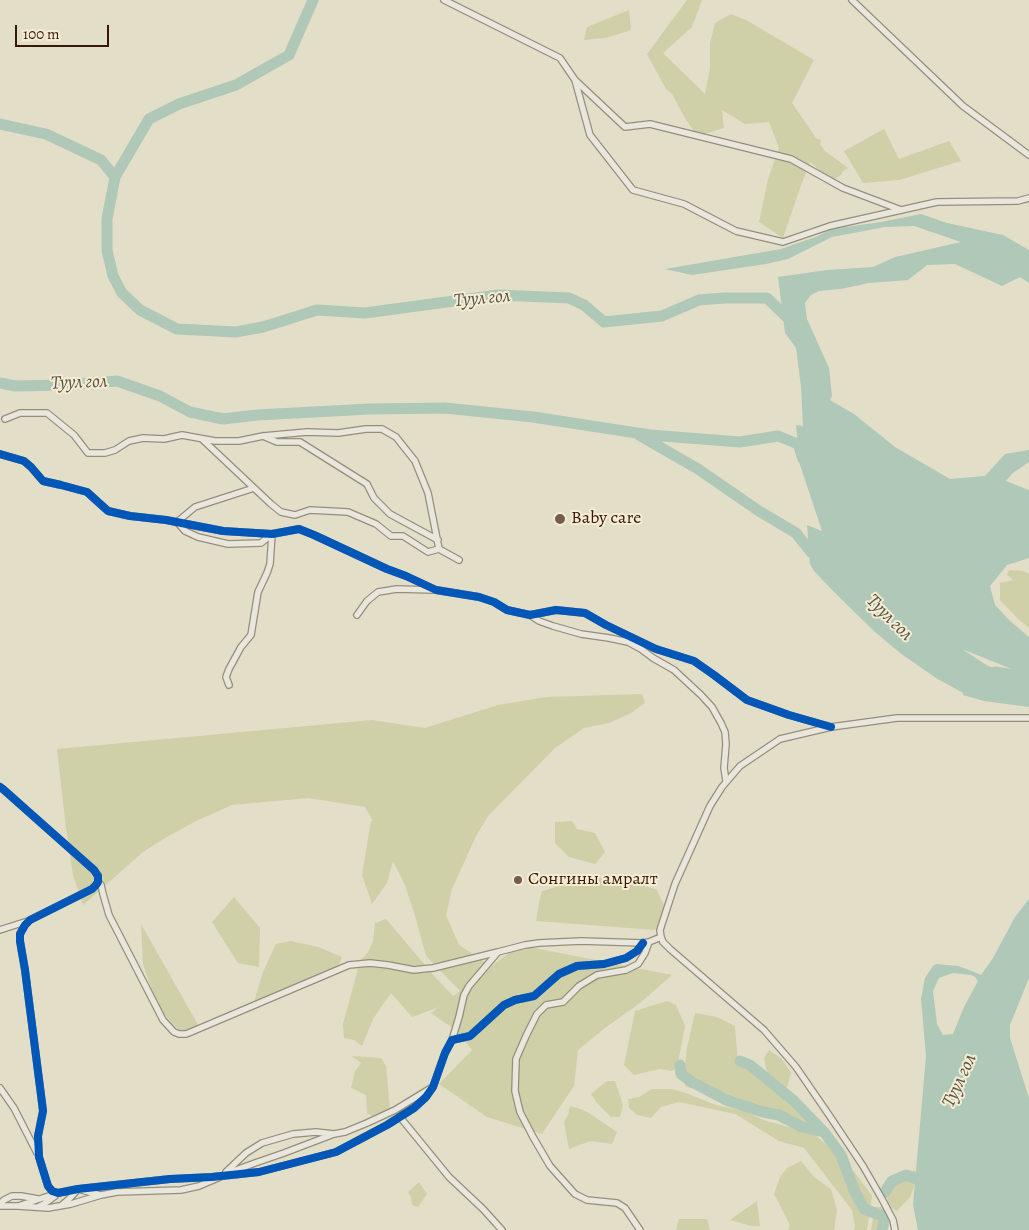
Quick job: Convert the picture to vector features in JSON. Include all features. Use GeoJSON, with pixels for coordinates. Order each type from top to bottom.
{"type":"FeatureCollection","features":[{"type":"Feature","properties":{"kind":"street"},"geometry":{"type":"LineString","coordinates":[[444,0],[560,58],[575,80],[625,128],[650,124],[791,159],[843,188],[901,210]]}},
{"type":"Feature","properties":{"kind":"street"},"geometry":{"type":"LineString","coordinates":[[852,0],[963,106],[1029,155]]}},
{"type":"Feature","properties":{"kind":"street"},"geometry":{"type":"LineString","coordinates":[[575,80],[590,135],[633,190],[684,204],[736,232],[783,242],[830,226],[937,202],[1018,201],[1029,198]]}},
{"type":"Feature","properties":{"kind":"street"},"geometry":{"type":"LineString","coordinates":[[5,419],[20,413],[46,413],[74,435],[88,453],[105,454],[128,441],[144,438],[164,439],[182,435],[215,442],[239,441],[263,436],[307,432],[338,433],[382,429],[396,437],[415,462],[428,493],[439,549]]}},
{"type":"Feature","properties":{"kind":"street"},"geometry":{"type":"LineString","coordinates":[[263,436],[277,442],[300,442],[367,484],[374,498],[390,514],[438,540]]}},
{"type":"Feature","properties":{"kind":"street"},"geometry":{"type":"LineString","coordinates":[[202,439],[270,504],[281,512],[295,515],[310,510],[348,512],[376,524],[391,536],[403,536],[428,552],[439,549],[459,560]]}},
{"type":"Feature","properties":{"kind":"street"},"geometry":{"type":"LineString","coordinates":[[0,454],[24,461],[43,481],[87,492],[108,511],[223,531],[272,534],[299,529],[436,590]]}},
{"type":"Feature","properties":{"kind":"street"},"geometry":{"type":"LineString","coordinates":[[177,522],[195,507],[254,488]]}},
{"type":"Feature","properties":{"kind":"street"},"geometry":{"type":"LineString","coordinates":[[177,522],[185,531],[198,537],[228,544],[261,543],[272,534]]}},
{"type":"Feature","properties":{"kind":"street"},"geometry":{"type":"LineString","coordinates":[[230,685],[226,677],[229,669],[241,647],[251,635],[258,592],[270,564],[272,534]]}},
{"type":"Feature","properties":{"kind":"street"},"geometry":{"type":"LineString","coordinates":[[357,615],[367,601],[378,592],[397,589],[436,590],[479,597],[494,602],[507,610],[530,615],[539,621],[581,634],[628,642],[674,670],[712,707],[725,732],[724,768],[726,781]]}},
{"type":"Feature","properties":{"kind":"street"},"geometry":{"type":"LineString","coordinates":[[530,615],[556,610],[585,613],[656,649],[694,661],[747,700],[831,727]]}},
{"type":"Feature","properties":{"kind":"street"},"geometry":{"type":"LineString","coordinates":[[895,1230],[893,1220],[886,1206],[863,1166],[796,1067],[764,1030],[670,949],[661,937],[660,930],[675,884],[710,806],[726,781],[740,766],[780,739],[831,727],[897,718],[1029,718]]}},
{"type":"Feature","properties":{"kind":"street"},"geometry":{"type":"LineString","coordinates":[[0,787],[94,870],[101,885],[108,915],[163,1020],[174,1032],[179,1034],[191,1032],[349,965],[370,963],[414,970],[433,968],[525,945],[556,942],[611,941],[646,943]]}},
{"type":"Feature","properties":{"kind":"street"},"geometry":{"type":"LineString","coordinates":[[0,930],[30,920],[92,889],[98,882]]}},
{"type":"Feature","properties":{"kind":"street"},"geometry":{"type":"LineString","coordinates":[[30,920],[24,925],[20,934],[20,942],[42,1095],[43,1111],[38,1136],[39,1157]]}},
{"type":"Feature","properties":{"kind":"street"},"geometry":{"type":"LineString","coordinates":[[452,1040],[470,1036],[504,1005],[515,1000],[534,996],[559,974],[577,966],[604,964],[626,958],[646,943],[661,937]]}},
{"type":"Feature","properties":{"kind":"street"},"geometry":{"type":"LineString","coordinates":[[640,1230],[625,1208],[617,1203],[587,1200],[576,1194],[550,1166],[520,1112],[515,1091],[516,1059],[537,1014],[546,1005],[563,1002],[578,986],[597,975],[626,970],[638,964],[646,953],[646,943]]}},
{"type":"Feature","properties":{"kind":"street"},"geometry":{"type":"LineString","coordinates":[[18,1206],[78,1188],[259,1172],[336,1152],[366,1138],[414,1108],[426,1097],[433,1087],[445,1053],[452,1040],[460,1017],[464,995],[469,986],[498,952]]}},
{"type":"Feature","properties":{"kind":"street"},"geometry":{"type":"LineString","coordinates":[[0,1205],[48,1208],[117,1192],[181,1190],[204,1184],[254,1162],[367,1123],[395,1110],[433,1087]]}},
{"type":"Feature","properties":{"kind":"street"},"geometry":{"type":"LineString","coordinates":[[0,1088],[14,1108],[39,1157],[48,1186],[52,1191],[58,1193]]}},
{"type":"Feature","properties":{"kind":"street"},"geometry":{"type":"LineString","coordinates":[[400,1117],[449,1177],[502,1230]]}},
{"type":"Feature","properties":{"kind":"street"},"geometry":{"type":"LineString","coordinates":[[223,1176],[246,1153],[262,1143],[293,1134],[316,1132],[334,1134]]}},
{"type":"Feature","properties":{"kind":"street"},"geometry":{"type":"LineString","coordinates":[[78,1188],[101,1195]]}},
{"type":"Feature","properties":{"kind":"street"},"geometry":{"type":"LineString","coordinates":[[60,1206],[78,1188]]}},
{"type":"Feature","properties":{"kind":"street"},"geometry":{"type":"LineString","coordinates":[[34,1208],[51,1200],[58,1193]]}},
{"type":"Feature","properties":{"kind":"street"},"geometry":{"type":"LineString","coordinates":[[0,1205],[4,1200],[12,1196],[41,1199]]}},
{"type":"Feature","properties":{"kind":"shaded area"},"geometry":{"type":"Polygon","coordinates":[[[687,0],[702,0],[692,27],[663,53],[705,94],[710,68],[710,43],[715,23],[731,14],[746,20],[814,60],[792,103],[816,138],[821,140],[820,144],[825,151],[848,168],[832,181],[810,162],[783,238],[759,222],[768,179],[779,148],[769,122],[745,124],[722,110],[724,128],[697,136],[672,94],[666,89],[647,54],[687,0]]]}},
{"type":"Feature","properties":{"kind":"shaded area"},"geometry":{"type":"Polygon","coordinates":[[[629,10],[631,30],[606,38],[584,40],[587,27],[629,10]]]}},
{"type":"Feature","properties":{"kind":"shaded area"},"geometry":{"type":"Polygon","coordinates":[[[884,129],[899,159],[949,141],[961,161],[899,180],[863,183],[844,151],[884,129]]]}},
{"type":"Feature","properties":{"kind":"shaded area"},"geometry":{"type":"Polygon","coordinates":[[[1009,570],[1023,571],[1029,574],[1029,628],[1000,600],[1000,583],[1013,580],[1007,575],[1009,570]]]}},
{"type":"Feature","properties":{"kind":"shaded area"},"geometry":{"type":"Polygon","coordinates":[[[642,694],[645,703],[631,713],[609,723],[584,728],[555,748],[488,816],[476,836],[452,889],[446,915],[459,945],[491,966],[487,970],[519,945],[672,975],[640,1003],[578,1050],[574,1086],[542,1134],[487,1117],[439,1084],[472,1050],[457,1031],[431,1013],[439,1007],[412,1017],[391,993],[373,1019],[362,1046],[354,1040],[344,1038],[343,1024],[360,961],[369,951],[373,941],[375,923],[386,919],[453,996],[460,991],[426,956],[405,885],[393,861],[387,883],[372,904],[362,875],[371,821],[373,821],[365,807],[308,798],[232,805],[196,821],[143,852],[83,905],[73,875],[57,749],[372,720],[425,728],[498,705],[546,697],[642,694]]]}},
{"type":"Feature","properties":{"kind":"shaded area"},"geometry":{"type":"Polygon","coordinates":[[[572,821],[577,829],[595,833],[605,852],[595,864],[569,857],[555,843],[555,822],[572,821]]]}},
{"type":"Feature","properties":{"kind":"shaded area"},"geometry":{"type":"Polygon","coordinates":[[[623,876],[657,890],[667,912],[655,930],[536,921],[542,891],[584,879],[623,876]]]}},
{"type":"Feature","properties":{"kind":"shaded area"},"geometry":{"type":"Polygon","coordinates":[[[234,897],[260,928],[259,967],[238,963],[212,922],[234,897]]]}},
{"type":"Feature","properties":{"kind":"shaded area"},"geometry":{"type":"Polygon","coordinates":[[[141,924],[201,1030],[180,1031],[158,1008],[143,964],[141,924]]]}},
{"type":"Feature","properties":{"kind":"shaded area"},"geometry":{"type":"Polygon","coordinates":[[[291,941],[318,947],[342,957],[335,975],[302,983],[253,1005],[263,972],[276,944],[291,941]]]}},
{"type":"Feature","properties":{"kind":"shaded area"},"geometry":{"type":"Polygon","coordinates":[[[667,1001],[676,1005],[685,1026],[678,1063],[673,1071],[660,1069],[634,1075],[624,1065],[635,1011],[667,1001]]]}},
{"type":"Feature","properties":{"kind":"shaded area"},"geometry":{"type":"Polygon","coordinates":[[[695,1013],[717,1017],[735,1026],[738,1063],[756,1073],[818,1123],[818,1131],[809,1129],[779,1114],[732,1103],[685,1086],[684,1075],[687,1048],[695,1013]]]}},
{"type":"Feature","properties":{"kind":"shaded area"},"geometry":{"type":"Polygon","coordinates":[[[769,1050],[781,1058],[791,1072],[787,1088],[768,1078],[764,1058],[769,1050]]]}},
{"type":"Feature","properties":{"kind":"shaded area"},"geometry":{"type":"Polygon","coordinates":[[[352,1056],[381,1058],[386,1066],[390,1110],[375,1118],[367,1113],[366,1095],[351,1088],[355,1071],[361,1063],[352,1056]]]}},
{"type":"Feature","properties":{"kind":"shaded area"},"geometry":{"type":"Polygon","coordinates":[[[607,1081],[615,1081],[623,1105],[620,1117],[611,1117],[591,1094],[607,1081]]]}},
{"type":"Feature","properties":{"kind":"shaded area"},"geometry":{"type":"Polygon","coordinates":[[[652,1089],[672,1089],[716,1105],[748,1112],[763,1120],[814,1134],[856,1174],[872,1196],[867,1230],[854,1230],[852,1210],[804,1148],[779,1141],[735,1114],[679,1102],[661,1107],[651,1118],[637,1115],[629,1108],[628,1099],[639,1097],[652,1089]]]}},
{"type":"Feature","properties":{"kind":"shaded area"},"geometry":{"type":"Polygon","coordinates":[[[570,1106],[589,1113],[617,1132],[612,1144],[590,1141],[569,1149],[564,1122],[570,1106]]]}},
{"type":"Feature","properties":{"kind":"shaded area"},"geometry":{"type":"Polygon","coordinates":[[[801,1161],[814,1177],[831,1189],[837,1210],[834,1230],[788,1230],[790,1225],[774,1194],[780,1177],[787,1168],[801,1161]]]}},
{"type":"Feature","properties":{"kind":"shaded area"},"geometry":{"type":"Polygon","coordinates":[[[914,1170],[919,1175],[910,1197],[897,1211],[888,1206],[887,1191],[896,1181],[905,1180],[914,1170]]]}},
{"type":"Feature","properties":{"kind":"shaded area"},"geometry":{"type":"Polygon","coordinates":[[[419,1182],[427,1194],[418,1207],[412,1205],[408,1192],[419,1182]]]}},
{"type":"Feature","properties":{"kind":"shaded area"},"geometry":{"type":"Polygon","coordinates":[[[757,1201],[760,1226],[751,1226],[730,1220],[757,1201]]]}},
{"type":"Feature","properties":{"kind":"shaded area"},"geometry":{"type":"Polygon","coordinates":[[[875,1207],[883,1207],[889,1213],[884,1230],[871,1230],[875,1207]]]}},
{"type":"Feature","properties":{"kind":"shaded area"},"geometry":{"type":"Polygon","coordinates":[[[679,1219],[707,1219],[710,1230],[676,1230],[679,1219]]]}},
{"type":"Feature","properties":{"kind":"water"},"geometry":{"type":"Polygon","coordinates":[[[921,214],[947,223],[1003,235],[1029,250],[1029,283],[1020,277],[1002,286],[955,264],[927,265],[908,280],[869,283],[841,289],[819,291],[811,295],[805,303],[807,319],[829,368],[832,396],[830,400],[854,414],[895,447],[950,479],[985,476],[1005,454],[1029,450],[1029,462],[1013,473],[1006,481],[1029,490],[1029,558],[1007,565],[990,586],[995,605],[1029,637],[1029,676],[962,649],[988,666],[1022,678],[1029,677],[1029,707],[984,701],[963,695],[963,693],[936,678],[900,653],[875,632],[835,593],[814,571],[810,564],[807,525],[822,531],[800,465],[796,425],[803,426],[801,386],[796,348],[785,333],[778,277],[827,270],[873,267],[895,257],[961,242],[914,226],[885,227],[832,237],[788,259],[766,264],[692,275],[665,269],[781,249],[818,236],[831,229],[921,214]]]}},
{"type":"Feature","properties":{"kind":"water"},"geometry":{"type":"Polygon","coordinates":[[[1029,899],[1029,978],[1010,1025],[1010,1038],[1029,1098],[1029,1230],[918,1230],[913,1205],[926,1056],[921,999],[925,978],[936,964],[958,966],[981,975],[993,958],[1015,917],[1029,899]],[[953,973],[939,978],[933,991],[937,1024],[943,1035],[953,1034],[964,1007],[978,981],[971,975],[953,973]]]}},
{"type":"Feature","properties":{"kind":"waterway","name":"Туул гол"},"geometry":{"type":"LineString","coordinates":[[313,0],[289,55],[236,85],[179,104],[149,119],[115,177],[107,219],[107,250],[113,276],[122,293],[140,310],[177,329],[236,332],[263,327],[317,310],[365,313],[498,295],[569,298],[584,305],[604,322],[662,316],[699,300],[767,298],[794,324]]}},
{"type":"Feature","properties":{"kind":"waterway","name":"Туул гол"},"geometry":{"type":"LineString","coordinates":[[0,124],[46,134],[101,160],[115,177]]}},
{"type":"Feature","properties":{"kind":"waterway","name":"Туул гол"},"geometry":{"type":"LineString","coordinates":[[0,383],[15,386],[117,381],[160,396],[190,412],[223,419],[257,415],[370,409],[445,408],[533,417],[650,435],[740,442],[778,436],[798,444],[803,459]]}},
{"type":"Feature","properties":{"kind":"waterway"},"geometry":{"type":"LineString","coordinates":[[639,435],[698,469],[759,511],[796,533],[811,552],[819,557]]}},
{"type":"Feature","properties":{"kind":"waterway","name":"Туул гол"},"geometry":{"type":"LineString","coordinates":[[995,672],[1029,677]]}},
{"type":"Feature","properties":{"kind":"waterway"},"geometry":{"type":"LineString","coordinates":[[740,1061],[750,1065],[794,1101],[824,1132],[841,1155],[854,1190],[864,1209],[885,1217],[882,1230]]}},
{"type":"Feature","properties":{"kind":"waterway"},"geometry":{"type":"LineString","coordinates":[[680,1065],[681,1074],[726,1100],[779,1115],[802,1127],[824,1132]]}},
{"type":"Feature","properties":{"kind":"waterway"},"geometry":{"type":"LineString","coordinates":[[884,1193],[892,1181],[906,1175],[928,1183]]}},
{"type":"Feature","properties":{"kind":"cycle path"},"geometry":{"type":"LineString","coordinates":[[0,454],[24,461],[43,481],[87,492],[108,511],[223,531],[272,534],[299,529],[436,590],[479,597],[494,602],[507,610],[530,615],[556,610],[585,613],[656,649],[694,661],[747,700],[831,727]]}},
{"type":"Feature","properties":{"kind":"cycle path"},"geometry":{"type":"LineString","coordinates":[[0,787],[94,870],[98,876],[98,882],[92,889],[30,920],[20,934],[43,1111],[38,1136],[39,1157],[48,1186],[52,1191],[58,1193],[170,1179],[259,1172],[336,1152],[387,1125],[414,1108],[426,1097],[433,1087],[445,1053],[452,1040],[470,1036],[504,1005],[515,1000],[534,996],[559,974],[577,966],[604,964],[626,958],[637,951],[643,943]]}},
{"type":"Feature","properties":{"kind":"place","name":"Baby care"},"geometry":{"type":"Point","coordinates":[560,519]}},
{"type":"Feature","properties":{"kind":"place","name":"Сонгины амралт"},"geometry":{"type":"Point","coordinates":[518,880]}}]}
